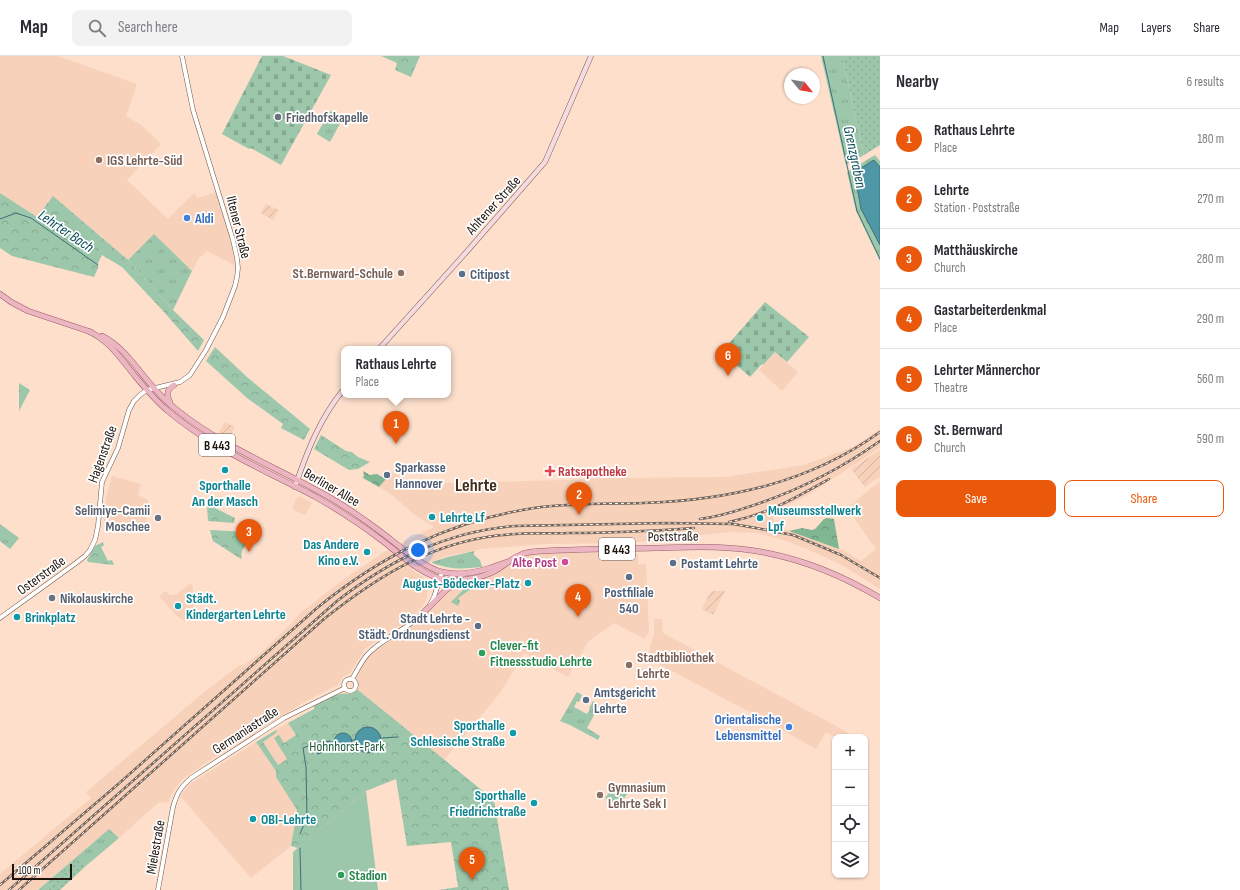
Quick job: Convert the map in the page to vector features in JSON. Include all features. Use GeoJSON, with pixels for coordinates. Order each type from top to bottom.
{"type":"FeatureCollection","features":[{"type":"Feature","properties":{"kind":"main road","name":"Ahltener Straße"},"geometry":{"type":"LineString","coordinates":[[382,346],[545,162],[591,56]]}},
{"type":"Feature","properties":{"kind":"main road","name":"B 443"},"geometry":{"type":"LineString","coordinates":[[0,294],[28,311],[88,331],[109,340],[120,348],[153,388]]}},
{"type":"Feature","properties":{"kind":"main road","name":"B 443"},"geometry":{"type":"LineString","coordinates":[[88,331],[97,335],[110,346],[147,390]]}},
{"type":"Feature","properties":{"kind":"main road"},"geometry":{"type":"LineString","coordinates":[[174,384],[168,390],[167,395],[168,399],[176,409]]}},
{"type":"Feature","properties":{"kind":"main road","name":"Berliner Allee"},"geometry":{"type":"LineString","coordinates":[[153,388],[176,409],[200,427],[352,510],[425,564],[442,572],[454,574],[484,570],[507,562]]}},
{"type":"Feature","properties":{"kind":"main road","name":"Berliner Allee"},"geometry":{"type":"LineString","coordinates":[[147,390],[164,408],[193,431],[239,458],[295,486],[353,519],[423,571],[440,578]]}},
{"type":"Feature","properties":{"kind":"main road"},"geometry":{"type":"LineString","coordinates":[[295,486],[309,447],[334,401],[341,393]]}},
{"type":"Feature","properties":{"kind":"main road","name":"Poststraße"},"geometry":{"type":"LineString","coordinates":[[440,578],[467,580],[494,571],[524,552],[707,547],[743,549],[791,558],[825,570],[880,598]]}},
{"type":"Feature","properties":{"kind":"main road"},"geometry":{"type":"LineString","coordinates":[[424,613],[446,590],[467,580]]}},
{"type":"Feature","properties":{"kind":"street","name":"Iltener Straße"},"geometry":{"type":"LineString","coordinates":[[147,390],[183,381],[190,375],[206,350],[228,306],[235,286],[238,268],[232,236],[190,99],[182,56]]}},
{"type":"Feature","properties":{"kind":"street","name":"Hagenstraße"},"geometry":{"type":"LineString","coordinates":[[97,534],[102,482],[118,448],[129,410],[137,397],[147,390]]}},
{"type":"Feature","properties":{"kind":"street","name":"Osterstraße"},"geometry":{"type":"LineString","coordinates":[[0,618],[76,563],[90,550],[97,534]]}},
{"type":"Feature","properties":{"kind":"street"},"geometry":{"type":"LineString","coordinates":[[352,679],[355,680],[355,689],[348,691],[344,685],[345,681],[352,679],[370,652],[414,622],[424,613],[434,596],[442,572]]}},
{"type":"Feature","properties":{"kind":"street","name":"Germaniastraße"},"geometry":{"type":"LineString","coordinates":[[173,808],[177,794],[190,778],[284,718],[345,688]]}},
{"type":"Feature","properties":{"kind":"street","name":"Mielestraße"},"geometry":{"type":"LineString","coordinates":[[158,890],[173,808]]}},
{"type":"Feature","properties":{"kind":"shaded area","name":"IGS Lehrte-Süd"},"geometry":{"type":"Polygon","coordinates":[[[0,56],[58,56],[137,84],[126,116],[141,125],[161,144],[127,180],[168,219],[194,193],[198,198],[216,192],[230,238],[236,266],[207,251],[200,256],[192,271],[154,234],[128,260],[54,197],[37,217],[0,193],[0,56]]]}},
{"type":"Feature","properties":{"kind":"shaded area"},"geometry":{"type":"Polygon","coordinates":[[[266,204],[279,210],[273,220],[261,213],[266,204]]]}},
{"type":"Feature","properties":{"kind":"shaded area"},"geometry":{"type":"Polygon","coordinates":[[[775,352],[798,372],[782,391],[759,370],[775,352]]]}},
{"type":"Feature","properties":{"kind":"shaded area"},"geometry":{"type":"Polygon","coordinates":[[[225,422],[235,427],[228,440],[218,434],[225,422]]]}},
{"type":"Feature","properties":{"kind":"shaded area"},"geometry":{"type":"Polygon","coordinates":[[[880,429],[880,448],[806,496],[773,512],[775,527],[795,532],[845,551],[861,561],[876,549],[847,508],[880,481],[880,589],[842,565],[790,542],[758,533],[729,532],[630,543],[544,544],[482,549],[447,556],[411,569],[423,577],[428,584],[427,598],[422,607],[413,616],[365,649],[350,673],[343,677],[338,685],[306,701],[207,762],[184,778],[176,787],[169,802],[158,803],[119,838],[109,829],[38,890],[0,890],[0,874],[91,798],[86,792],[197,698],[238,666],[244,665],[262,652],[294,621],[299,614],[344,579],[386,551],[434,527],[416,516],[392,495],[379,487],[391,472],[420,485],[443,488],[445,483],[612,478],[725,477],[804,465],[853,447],[880,429]]]}},
{"type":"Feature","properties":{"kind":"shaded area"},"geometry":{"type":"Polygon","coordinates":[[[880,450],[880,476],[865,487],[851,469],[880,450]]]}},
{"type":"Feature","properties":{"kind":"shaded area"},"geometry":{"type":"Polygon","coordinates":[[[112,476],[141,484],[138,495],[148,500],[146,525],[111,532],[106,528],[103,510],[112,476]]]}},
{"type":"Feature","properties":{"kind":"shaded area"},"geometry":{"type":"Polygon","coordinates":[[[299,496],[312,503],[305,515],[292,509],[296,499],[299,496]]]}},
{"type":"Feature","properties":{"kind":"shaded area"},"geometry":{"type":"Polygon","coordinates":[[[547,553],[638,554],[638,564],[646,564],[649,631],[645,639],[614,623],[588,642],[568,677],[524,653],[500,693],[444,760],[358,690],[359,687],[355,677],[364,661],[376,650],[416,624],[442,592],[522,556],[547,553]]]}},
{"type":"Feature","properties":{"kind":"shaded area"},"geometry":{"type":"Polygon","coordinates":[[[191,583],[193,587],[193,621],[182,620],[159,596],[166,591],[170,595],[175,595],[191,583]]]}},
{"type":"Feature","properties":{"kind":"shaded area"},"geometry":{"type":"Polygon","coordinates":[[[711,591],[725,591],[713,615],[702,609],[711,591]]]}},
{"type":"Feature","properties":{"kind":"shaded area"},"geometry":{"type":"Polygon","coordinates":[[[654,619],[662,619],[663,633],[850,734],[832,734],[832,735],[826,732],[816,749],[765,720],[649,659],[650,646],[654,635],[654,619]]]}},
{"type":"Feature","properties":{"kind":"shaded area"},"geometry":{"type":"Polygon","coordinates":[[[288,723],[296,735],[284,744],[287,759],[278,765],[263,742],[277,732],[276,730],[288,723]]]}},
{"type":"Feature","properties":{"kind":"shaded area"},"geometry":{"type":"Polygon","coordinates":[[[256,742],[276,771],[276,777],[297,810],[291,846],[251,878],[180,796],[190,784],[256,742]]]}},
{"type":"Feature","properties":{"kind":"green space"},"geometry":{"type":"Polygon","coordinates":[[[262,56],[283,56],[331,75],[281,165],[222,134],[262,56]]]}},
{"type":"Feature","properties":{"kind":"green space"},"geometry":{"type":"Polygon","coordinates":[[[381,56],[420,56],[411,77],[395,70],[397,63],[381,56]]]}},
{"type":"Feature","properties":{"kind":"green space"},"geometry":{"type":"Polygon","coordinates":[[[821,56],[842,56],[864,155],[846,165],[821,56]]]}},
{"type":"Feature","properties":{"kind":"green space"},"geometry":{"type":"Polygon","coordinates":[[[842,56],[880,56],[880,145],[864,155],[842,56]]]}},
{"type":"Feature","properties":{"kind":"green space"},"geometry":{"type":"Polygon","coordinates":[[[330,111],[343,118],[330,142],[317,134],[330,111]]]}},
{"type":"Feature","properties":{"kind":"green space"},"geometry":{"type":"Polygon","coordinates":[[[875,155],[880,161],[880,261],[856,211],[847,172],[875,155]]]}},
{"type":"Feature","properties":{"kind":"green space"},"geometry":{"type":"Polygon","coordinates":[[[0,193],[37,217],[53,196],[128,260],[173,310],[204,340],[198,351],[122,267],[102,255],[94,277],[12,256],[0,248],[0,193]]]}},
{"type":"Feature","properties":{"kind":"green space"},"geometry":{"type":"Polygon","coordinates":[[[154,234],[192,271],[173,310],[128,260],[154,234]]]}},
{"type":"Feature","properties":{"kind":"green space"},"geometry":{"type":"Polygon","coordinates":[[[765,302],[809,337],[787,362],[775,352],[750,377],[732,361],[723,364],[718,356],[765,302]]]}},
{"type":"Feature","properties":{"kind":"green space"},"geometry":{"type":"Polygon","coordinates":[[[215,347],[247,377],[310,429],[304,440],[281,428],[283,424],[247,398],[206,361],[215,347]]]}},
{"type":"Feature","properties":{"kind":"green space"},"geometry":{"type":"Polygon","coordinates":[[[19,383],[30,390],[19,411],[19,383]]]}},
{"type":"Feature","properties":{"kind":"green space"},"geometry":{"type":"Polygon","coordinates":[[[321,435],[346,451],[352,452],[358,457],[370,462],[358,469],[349,470],[314,449],[321,435]]]}},
{"type":"Feature","properties":{"kind":"green space"},"geometry":{"type":"Polygon","coordinates":[[[363,471],[370,475],[377,474],[386,479],[379,487],[363,478],[363,471]]]}},
{"type":"Feature","properties":{"kind":"green space"},"geometry":{"type":"Polygon","coordinates":[[[207,504],[235,518],[234,523],[208,521],[207,504]]]}},
{"type":"Feature","properties":{"kind":"green space"},"geometry":{"type":"Polygon","coordinates":[[[824,519],[834,519],[839,549],[789,531],[802,528],[812,530],[815,529],[824,519]]]}},
{"type":"Feature","properties":{"kind":"green space"},"geometry":{"type":"Polygon","coordinates":[[[0,524],[19,538],[10,549],[0,541],[0,524]]]}},
{"type":"Feature","properties":{"kind":"green space"},"geometry":{"type":"Polygon","coordinates":[[[210,530],[250,532],[244,549],[243,548],[241,559],[213,541],[210,530]]]}},
{"type":"Feature","properties":{"kind":"green space"},"geometry":{"type":"Polygon","coordinates":[[[103,542],[104,545],[101,547],[108,561],[112,560],[114,565],[88,562],[87,560],[95,546],[103,542]]]}},
{"type":"Feature","properties":{"kind":"green space"},"geometry":{"type":"Polygon","coordinates":[[[474,551],[474,555],[480,560],[482,567],[457,568],[445,567],[432,563],[448,557],[474,551]]]}},
{"type":"Feature","properties":{"kind":"green space"},"geometry":{"type":"Polygon","coordinates":[[[477,584],[478,586],[476,590],[474,587],[458,598],[460,601],[458,606],[451,602],[465,588],[477,584]]]}},
{"type":"Feature","properties":{"kind":"green space","name":"Hohnhorst-Park"},"geometry":{"type":"Polygon","coordinates":[[[358,690],[494,800],[509,890],[439,890],[458,887],[451,842],[407,846],[396,779],[366,791],[298,848],[291,846],[297,810],[276,777],[276,771],[256,742],[276,730],[277,732],[263,742],[278,765],[287,759],[274,738],[279,735],[284,743],[296,735],[288,723],[314,709],[314,706],[327,699],[346,693],[351,694],[358,690]]]}},
{"type":"Feature","properties":{"kind":"green space"},"geometry":{"type":"Polygon","coordinates":[[[577,692],[582,695],[579,702],[577,701],[574,707],[587,714],[593,701],[599,706],[587,728],[600,736],[598,740],[560,721],[577,692]]]}},
{"type":"Feature","properties":{"kind":"green space"},"geometry":{"type":"Polygon","coordinates":[[[616,784],[630,790],[618,807],[605,798],[616,784]]]}},
{"type":"Feature","properties":{"kind":"green space"},"geometry":{"type":"Polygon","coordinates":[[[366,791],[378,890],[293,890],[293,852],[366,791]]]}},
{"type":"Feature","properties":{"kind":"green space"},"geometry":{"type":"Polygon","coordinates":[[[109,829],[119,838],[87,865],[80,859],[44,890],[38,890],[109,829]]]}},
{"type":"Feature","properties":{"kind":"green space"},"geometry":{"type":"Polygon","coordinates":[[[80,858],[87,865],[60,890],[44,890],[80,858]]]}},
{"type":"Feature","properties":{"kind":"water"},"geometry":{"type":"Polygon","coordinates":[[[874,160],[880,167],[880,245],[861,209],[855,175],[857,174],[856,171],[874,160]]]}},
{"type":"Feature","properties":{"kind":"water"},"geometry":{"type":"Polygon","coordinates":[[[368,727],[377,731],[381,740],[377,749],[368,753],[359,749],[355,740],[359,731],[368,727]]]}},
{"type":"Feature","properties":{"kind":"water"},"geometry":{"type":"Polygon","coordinates":[[[343,733],[347,734],[351,738],[351,746],[347,750],[343,751],[339,750],[335,746],[334,742],[335,738],[339,734],[343,733]]]}},
{"type":"Feature","properties":{"kind":"water"},"geometry":{"type":"Polygon","coordinates":[[[330,741],[326,748],[318,754],[314,743],[330,741]]]}},
{"type":"Feature","properties":{"kind":"waterway","name":"Grenzgraben"},"geometry":{"type":"LineString","coordinates":[[823,56],[857,211],[880,259]]}},
{"type":"Feature","properties":{"kind":"waterway","name":"Lehrter Bach"},"geometry":{"type":"LineString","coordinates":[[0,219],[16,213],[31,218],[98,265]]}},
{"type":"Feature","properties":{"kind":"waterway"},"geometry":{"type":"LineString","coordinates":[[382,738],[398,737]]}},
{"type":"Feature","properties":{"kind":"waterway","name":"Lehrter Bach"},"geometry":{"type":"LineString","coordinates":[[300,834],[307,817],[306,767],[303,748],[314,744]]}},
{"type":"Feature","properties":{"kind":"waterway","name":"Lehrter Bach"},"geometry":{"type":"LineString","coordinates":[[300,848],[301,890]]}},
{"type":"Feature","properties":{"kind":"railway"},"geometry":{"type":"LineString","coordinates":[[0,885],[116,786],[317,608],[342,589],[392,556],[446,531],[503,514],[534,508],[575,504],[675,501],[737,493],[767,486],[825,464],[853,450],[880,432]]}},
{"type":"Feature","properties":{"kind":"railway"},"geometry":{"type":"LineString","coordinates":[[700,519],[739,510],[798,488],[848,462],[880,441]]}},
{"type":"Feature","properties":{"kind":"railway"},"geometry":{"type":"LineString","coordinates":[[729,522],[769,510],[793,499],[829,479]]}},
{"type":"Feature","properties":{"kind":"railway"},"geometry":{"type":"LineString","coordinates":[[9,890],[337,601],[357,586],[399,561],[420,550],[443,541],[466,534],[515,526],[666,523],[733,524],[793,535],[841,555],[880,578]]}},
{"type":"Feature","properties":{"kind":"railway"},"geometry":{"type":"LineString","coordinates":[[19,890],[324,619],[361,591],[400,567],[442,549],[464,542],[497,535],[632,532],[694,528]]}},
{"type":"Feature","properties":{"kind":"place","name":"Friedhofskapelle"},"geometry":{"type":"Point","coordinates":[278,117]}},
{"type":"Feature","properties":{"kind":"place","name":"IGS Lehrte-Süd"},"geometry":{"type":"Point","coordinates":[99,160]}},
{"type":"Feature","properties":{"kind":"place","name":"Aldi"},"geometry":{"type":"Point","coordinates":[187,218]}},
{"type":"Feature","properties":{"kind":"place","name":"St.Bernward-Schule"},"geometry":{"type":"Point","coordinates":[401,273]}},
{"type":"Feature","properties":{"kind":"place","name":"Citipost"},"geometry":{"type":"Point","coordinates":[462,274]}},
{"type":"Feature","properties":{"kind":"place","name":"St. Bernward"},"geometry":{"type":"Point","coordinates":[728,376]}},
{"type":"Feature","properties":{"kind":"place","name":"Rathaus Lehrte"},"geometry":{"type":"Point","coordinates":[396,444]}},
{"type":"Feature","properties":{"kind":"place","name":"Sporthalle An der Masch"},"geometry":{"type":"Point","coordinates":[225,470]}},
{"type":"Feature","properties":{"kind":"place","name":"Ratsapotheke"},"geometry":{"type":"Point","coordinates":[550,471]}},
{"type":"Feature","properties":{"kind":"place","name":"Sparkasse Hannover"},"geometry":{"type":"Point","coordinates":[387,475]}},
{"type":"Feature","properties":{"kind":"place","name":"Lehrte"},"geometry":{"type":"Point","coordinates":[579,515]}},
{"type":"Feature","properties":{"kind":"place","name":"Lehrte Lf"},"geometry":{"type":"Point","coordinates":[432,517]}},
{"type":"Feature","properties":{"kind":"place","name":"Selimiye-Camii Moschee"},"geometry":{"type":"Point","coordinates":[158,518]}},
{"type":"Feature","properties":{"kind":"place","name":"Museumsstellwerk Lpf"},"geometry":{"type":"Point","coordinates":[760,518]}},
{"type":"Feature","properties":{"kind":"place","name":"Matthäuskirche"},"geometry":{"type":"Point","coordinates":[249,552]}},
{"type":"Feature","properties":{"kind":"place","name":"Das Andere Kino e.V."},"geometry":{"type":"Point","coordinates":[367,552]}},
{"type":"Feature","properties":{"kind":"place","name":"Alte Post"},"geometry":{"type":"Point","coordinates":[565,562]}},
{"type":"Feature","properties":{"kind":"place","name":"Postamt Lehrte"},"geometry":{"type":"Point","coordinates":[673,563]}},
{"type":"Feature","properties":{"kind":"place","name":"Postfiliale 540"},"geometry":{"type":"Point","coordinates":[629,577]}},
{"type":"Feature","properties":{"kind":"place","name":"August-Bödecker-Platz"},"geometry":{"type":"Point","coordinates":[528,583]}},
{"type":"Feature","properties":{"kind":"place","name":"Nikolauskirche"},"geometry":{"type":"Point","coordinates":[52,598]}},
{"type":"Feature","properties":{"kind":"place","name":"Städt. Kindergarten Lehrte"},"geometry":{"type":"Point","coordinates":[178,606]}},
{"type":"Feature","properties":{"kind":"place","name":"Brinkplatz"},"geometry":{"type":"Point","coordinates":[17,617]}},
{"type":"Feature","properties":{"kind":"place","name":"Gastarbeiterdenkmal"},"geometry":{"type":"Point","coordinates":[578,617]}},
{"type":"Feature","properties":{"kind":"place","name":"Stadt Lehrte - Städt. Ordnungsdienst"},"geometry":{"type":"Point","coordinates":[478,626]}},
{"type":"Feature","properties":{"kind":"place","name":"Clever-fit Fitnessstudio Lehrte"},"geometry":{"type":"Point","coordinates":[482,653]}},
{"type":"Feature","properties":{"kind":"place","name":"Stadtbibliothek Lehrte"},"geometry":{"type":"Point","coordinates":[629,665]}},
{"type":"Feature","properties":{"kind":"place","name":"Amtsgericht Lehrte"},"geometry":{"type":"Point","coordinates":[586,700]}},
{"type":"Feature","properties":{"kind":"place","name":"Orientalische Lebensmittel"},"geometry":{"type":"Point","coordinates":[789,727]}},
{"type":"Feature","properties":{"kind":"place","name":"Sporthalle Schlesische Straße"},"geometry":{"type":"Point","coordinates":[513,733]}},
{"type":"Feature","properties":{"kind":"place","name":"Gymnasium Lehrte Sek I"},"geometry":{"type":"Point","coordinates":[600,795]}},
{"type":"Feature","properties":{"kind":"place","name":"Sporthalle Friedrichstraße"},"geometry":{"type":"Point","coordinates":[534,803]}},
{"type":"Feature","properties":{"kind":"place","name":"OBI-Lehrte"},"geometry":{"type":"Point","coordinates":[253,819]}},
{"type":"Feature","properties":{"kind":"place","name":"Stadion"},"geometry":{"type":"Point","coordinates":[341,875]}},
{"type":"Feature","properties":{"kind":"place","name":"Lehrter Männerchor"},"geometry":{"type":"Point","coordinates":[472,880]}},
{"type":"Feature","properties":{"kind":"district","name":"Lehrte"},"geometry":{"type":"Point","coordinates":[476,485]}}]}
